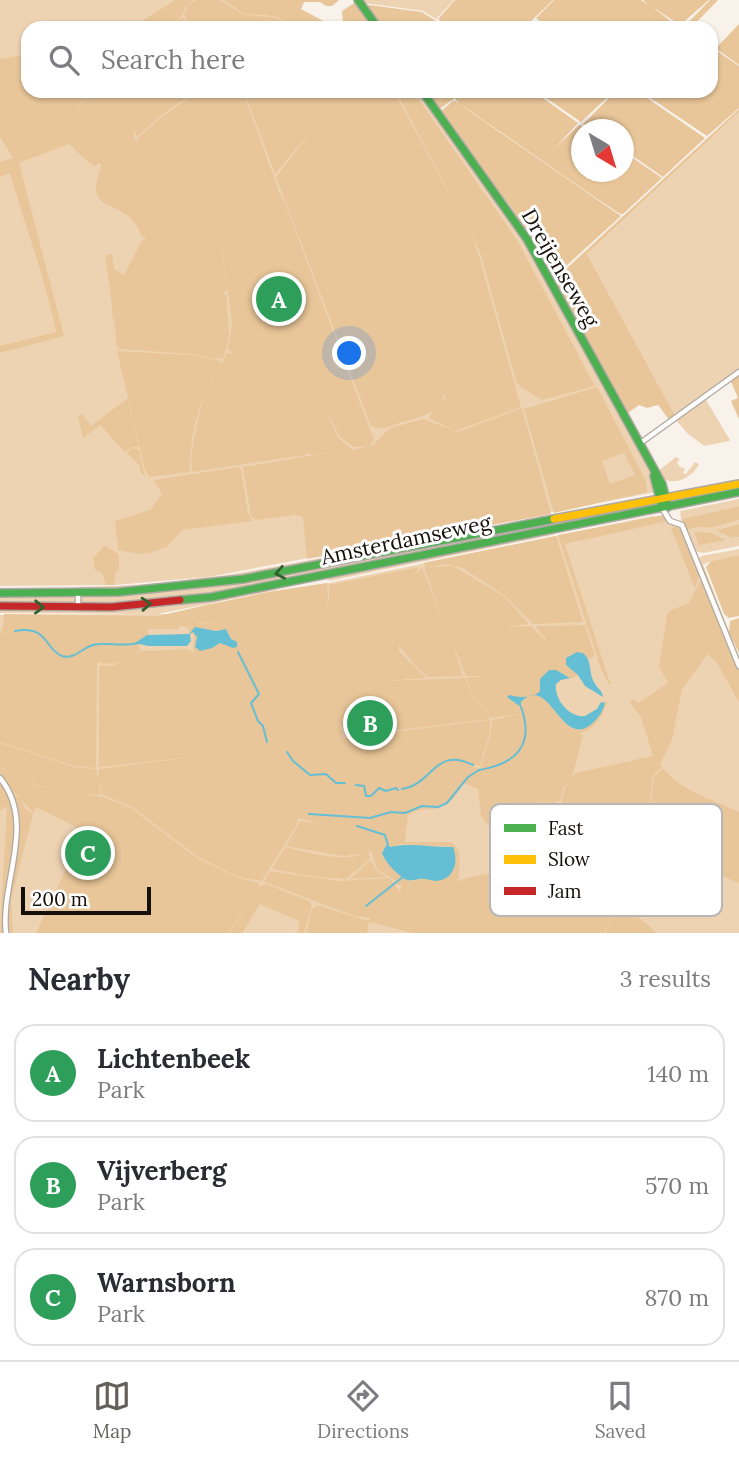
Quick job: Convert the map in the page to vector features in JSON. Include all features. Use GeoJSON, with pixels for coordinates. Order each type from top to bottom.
{"type":"FeatureCollection","features":[{"type":"Feature","properties":{"kind":"main road"},"geometry":{"type":"LineString","coordinates":[[358,0],[373,21]]}},
{"type":"Feature","properties":{"kind":"main road","name":"Dreijenseweg"},"geometry":{"type":"LineString","coordinates":[[427,98],[527,239],[662,484],[664,503]]}},
{"type":"Feature","properties":{"kind":"main road","name":"Amsterdamseweg"},"geometry":{"type":"LineString","coordinates":[[0,606],[147,605],[212,597],[664,503],[739,484]]}},
{"type":"Feature","properties":{"kind":"main road","name":"Amsterdamseweg"},"geometry":{"type":"LineString","coordinates":[[0,593],[162,589],[243,579],[664,503],[739,492]]}},
{"type":"Feature","properties":{"kind":"street"},"geometry":{"type":"LineString","coordinates":[[639,444],[739,372]]}},
{"type":"Feature","properties":{"kind":"street"},"geometry":{"type":"LineString","coordinates":[[664,503],[668,518],[684,529],[739,666]]}},
{"type":"Feature","properties":{"kind":"street"},"geometry":{"type":"LineString","coordinates":[[78,593],[78,607]]}},
{"type":"Feature","properties":{"kind":"street"},"geometry":{"type":"LineString","coordinates":[[0,778],[12,797],[15,832],[5,906],[6,933]]}},
{"type":"Feature","properties":{"kind":"shaded area"},"geometry":{"type":"Polygon","coordinates":[[[0,0],[279,0],[320,21],[21,21],[21,98],[425,98],[521,233],[652,475],[656,492],[208,577],[114,585],[0,586],[0,0]]]}},
{"type":"Feature","properties":{"kind":"shaded area"},"geometry":{"type":"Polygon","coordinates":[[[175,0],[193,0],[176,21],[142,21],[175,0]]]}},
{"type":"Feature","properties":{"kind":"shaded area"},"geometry":{"type":"Polygon","coordinates":[[[196,0],[219,0],[245,15],[273,17],[281,21],[188,21],[184,15],[188,5],[196,0]]]}},
{"type":"Feature","properties":{"kind":"shaded area"},"geometry":{"type":"Polygon","coordinates":[[[223,0],[339,0],[332,6],[320,2],[304,2],[301,9],[323,21],[284,21],[274,16],[245,14],[223,0]]]}},
{"type":"Feature","properties":{"kind":"shaded area"},"geometry":{"type":"Polygon","coordinates":[[[361,0],[454,0],[436,19],[423,11],[364,3],[361,0]]]}},
{"type":"Feature","properties":{"kind":"shaded area"},"geometry":{"type":"Polygon","coordinates":[[[455,0],[553,0],[531,21],[438,19],[455,0]]]}},
{"type":"Feature","properties":{"kind":"shaded area"},"geometry":{"type":"Polygon","coordinates":[[[554,0],[641,0],[648,5],[643,0],[709,0],[685,21],[674,21],[651,6],[671,21],[540,21],[536,18],[554,0]]]}},
{"type":"Feature","properties":{"kind":"shaded area"},"geometry":{"type":"Polygon","coordinates":[[[710,0],[718,0],[698,21],[690,21],[710,0]]]}},
{"type":"Feature","properties":{"kind":"shaded area"},"geometry":{"type":"Polygon","coordinates":[[[357,1],[370,21],[343,21],[342,11],[357,1]]]}},
{"type":"Feature","properties":{"kind":"shaded area"},"geometry":{"type":"Polygon","coordinates":[[[369,5],[422,12],[436,21],[376,21],[366,7],[369,5]]]}},
{"type":"Feature","properties":{"kind":"shaded area"},"geometry":{"type":"Polygon","coordinates":[[[739,24],[739,65],[718,50],[718,46],[739,24]]]}},
{"type":"Feature","properties":{"kind":"shaded area"},"geometry":{"type":"Polygon","coordinates":[[[718,52],[739,66],[739,108],[707,136],[650,98],[718,98],[718,52]]]}},
{"type":"Feature","properties":{"kind":"shaded area"},"geometry":{"type":"Polygon","coordinates":[[[21,55],[21,98],[85,98],[77,110],[88,98],[186,98],[159,117],[137,137],[134,129],[134,139],[139,141],[137,139],[160,118],[189,98],[246,98],[374,440],[369,446],[390,428],[423,419],[458,432],[522,408],[551,514],[307,559],[303,517],[295,515],[256,520],[251,516],[243,467],[349,449],[192,472],[193,444],[205,393],[194,431],[190,472],[149,477],[145,470],[117,351],[191,355],[221,361],[221,365],[227,353],[233,353],[228,349],[232,324],[219,226],[227,290],[223,294],[227,296],[229,327],[223,358],[215,359],[191,354],[119,349],[116,344],[114,312],[113,325],[105,256],[112,255],[114,269],[124,275],[142,240],[147,238],[142,236],[128,216],[99,198],[96,188],[102,164],[98,163],[96,167],[69,144],[19,163],[64,336],[0,353],[0,346],[56,332],[41,271],[10,173],[0,177],[0,162],[13,158],[0,137],[0,59],[21,55]],[[330,416],[329,421],[330,419],[338,437],[352,450],[369,446],[353,447],[339,436],[330,416]]]}},
{"type":"Feature","properties":{"kind":"shaded area"},"geometry":{"type":"Polygon","coordinates":[[[247,98],[398,98],[468,229],[400,98],[418,98],[517,240],[595,386],[542,400],[516,381],[481,255],[471,235],[521,407],[456,431],[428,418],[436,408],[427,414],[389,427],[371,426],[276,177],[318,123],[275,174],[247,98]]]}},
{"type":"Feature","properties":{"kind":"shaded area"},"geometry":{"type":"Polygon","coordinates":[[[430,98],[455,98],[438,110],[430,98]]]}},
{"type":"Feature","properties":{"kind":"shaded area"},"geometry":{"type":"Polygon","coordinates":[[[455,98],[543,98],[572,119],[571,131],[554,149],[571,133],[571,180],[458,103],[455,98]]]}},
{"type":"Feature","properties":{"kind":"shaded area"},"geometry":{"type":"Polygon","coordinates":[[[546,98],[607,98],[584,119],[577,119],[546,98]]]}},
{"type":"Feature","properties":{"kind":"shaded area"},"geometry":{"type":"Polygon","coordinates":[[[609,98],[647,98],[705,138],[663,177],[634,157],[634,119],[588,119],[609,98]]]}},
{"type":"Feature","properties":{"kind":"shaded area"},"geometry":{"type":"Polygon","coordinates":[[[455,101],[621,216],[555,276],[549,275],[551,274],[544,260],[523,223],[474,163],[441,115],[442,110],[455,101]]]}},
{"type":"Feature","properties":{"kind":"shaded area"},"geometry":{"type":"Polygon","coordinates":[[[739,109],[739,112],[587,254],[676,417],[670,421],[658,405],[647,408],[639,405],[625,415],[553,281],[739,109]]]}},
{"type":"Feature","properties":{"kind":"shaded area"},"geometry":{"type":"Polygon","coordinates":[[[739,112],[739,370],[676,417],[587,254],[739,112]]]}},
{"type":"Feature","properties":{"kind":"shaded area"},"geometry":{"type":"Polygon","coordinates":[[[634,159],[662,178],[620,214],[573,182],[634,182],[634,159]]]}},
{"type":"Feature","properties":{"kind":"shaded area"},"geometry":{"type":"Polygon","coordinates":[[[487,180],[525,224],[551,274],[549,275],[487,180]]]}},
{"type":"Feature","properties":{"kind":"shaded area"},"geometry":{"type":"Polygon","coordinates":[[[739,373],[739,419],[731,401],[738,398],[730,379],[739,373]]]}},
{"type":"Feature","properties":{"kind":"shaded area"},"geometry":{"type":"Polygon","coordinates":[[[597,387],[646,481],[647,492],[554,513],[524,409],[597,387]],[[624,453],[602,461],[610,484],[635,475],[624,453]]]}},
{"type":"Feature","properties":{"kind":"shaded area"},"geometry":{"type":"Polygon","coordinates":[[[128,398],[139,447],[125,452],[100,425],[83,438],[78,416],[82,414],[91,426],[128,398]]]}},
{"type":"Feature","properties":{"kind":"shaded area"},"geometry":{"type":"Polygon","coordinates":[[[706,400],[729,441],[704,446],[676,420],[706,400]]]}},
{"type":"Feature","properties":{"kind":"shaded area"},"geometry":{"type":"Polygon","coordinates":[[[133,448],[139,450],[145,477],[140,472],[140,466],[127,453],[133,448]]]}},
{"type":"Feature","properties":{"kind":"shaded area"},"geometry":{"type":"Polygon","coordinates":[[[676,457],[680,459],[677,462],[685,469],[683,473],[686,474],[695,462],[699,464],[691,475],[679,481],[667,480],[658,471],[676,457]]]}},
{"type":"Feature","properties":{"kind":"shaded area"},"geometry":{"type":"Polygon","coordinates":[[[238,467],[241,470],[248,513],[253,521],[182,530],[168,546],[150,553],[138,554],[118,550],[115,521],[150,510],[162,494],[154,480],[238,467]]]}},
{"type":"Feature","properties":{"kind":"shaded area"},"geometry":{"type":"Polygon","coordinates":[[[739,499],[739,506],[681,519],[680,511],[739,499]]]}},
{"type":"Feature","properties":{"kind":"shaded area"},"geometry":{"type":"Polygon","coordinates":[[[739,506],[739,520],[712,528],[686,530],[681,519],[739,506]]]}},
{"type":"Feature","properties":{"kind":"shaded area"},"geometry":{"type":"Polygon","coordinates":[[[552,515],[552,518],[273,572],[139,588],[81,590],[79,587],[145,585],[235,574],[552,515]]]}},
{"type":"Feature","properties":{"kind":"shaded area"},"geometry":{"type":"Polygon","coordinates":[[[663,515],[669,521],[565,544],[612,683],[609,685],[601,669],[558,535],[663,515]]]}},
{"type":"Feature","properties":{"kind":"shaded area"},"geometry":{"type":"Polygon","coordinates":[[[653,516],[682,529],[739,671],[739,933],[7,933],[16,845],[13,796],[0,776],[0,615],[168,614],[653,516]]]}},
{"type":"Feature","properties":{"kind":"shaded area"},"geometry":{"type":"Polygon","coordinates":[[[739,520],[739,524],[719,529],[732,538],[739,537],[739,546],[703,553],[694,551],[686,530],[712,528],[739,520]]]}},
{"type":"Feature","properties":{"kind":"shaded area"},"geometry":{"type":"Polygon","coordinates":[[[553,523],[554,526],[211,594],[147,602],[80,605],[80,595],[162,591],[244,581],[553,523]]]}},
{"type":"Feature","properties":{"kind":"shaded area"},"geometry":{"type":"Polygon","coordinates":[[[739,524],[739,537],[732,538],[716,530],[739,524]]]}},
{"type":"Feature","properties":{"kind":"shaded area"},"geometry":{"type":"Polygon","coordinates":[[[680,526],[700,573],[695,589],[671,528],[680,526]]]}},
{"type":"Feature","properties":{"kind":"shaded area"},"geometry":{"type":"Polygon","coordinates":[[[555,531],[556,534],[329,581],[328,576],[555,531]]]}},
{"type":"Feature","properties":{"kind":"shaded area"},"geometry":{"type":"Polygon","coordinates":[[[694,532],[711,533],[726,540],[699,545],[694,532]]]}},
{"type":"Feature","properties":{"kind":"shaded area"},"geometry":{"type":"Polygon","coordinates":[[[556,536],[583,622],[533,624],[505,596],[463,568],[448,564],[427,567],[423,563],[556,536]]]}},
{"type":"Feature","properties":{"kind":"shaded area"},"geometry":{"type":"Polygon","coordinates":[[[105,545],[119,555],[119,569],[115,574],[114,585],[106,585],[102,573],[95,570],[93,558],[105,545]]]}},
{"type":"Feature","properties":{"kind":"shaded area"},"geometry":{"type":"Polygon","coordinates":[[[739,549],[739,555],[700,566],[698,560],[701,556],[739,549]]]}},
{"type":"Feature","properties":{"kind":"shaded area"},"geometry":{"type":"Polygon","coordinates":[[[739,555],[739,616],[729,618],[724,614],[706,567],[711,561],[739,555]]]}},
{"type":"Feature","properties":{"kind":"shaded area"},"geometry":{"type":"Polygon","coordinates":[[[703,565],[729,632],[730,621],[739,618],[739,653],[730,635],[739,663],[700,566],[703,565]]]}},
{"type":"Feature","properties":{"kind":"shaded area"},"geometry":{"type":"Polygon","coordinates":[[[453,566],[505,597],[529,624],[504,627],[531,626],[549,648],[545,638],[535,626],[585,625],[595,656],[589,659],[580,652],[569,655],[566,665],[578,675],[571,679],[563,673],[540,683],[540,691],[536,695],[546,699],[571,728],[578,730],[588,727],[604,701],[607,702],[597,722],[579,733],[583,735],[572,777],[575,773],[653,756],[641,717],[629,702],[634,699],[638,703],[668,683],[659,666],[667,615],[671,610],[689,603],[703,580],[739,670],[739,702],[717,663],[708,654],[682,689],[672,740],[660,764],[662,767],[653,776],[650,804],[562,804],[564,790],[571,779],[563,789],[560,801],[534,803],[558,804],[490,804],[490,827],[481,816],[478,789],[464,783],[445,805],[408,815],[405,842],[450,842],[455,845],[459,853],[460,878],[452,883],[490,873],[490,916],[612,916],[604,933],[412,933],[369,922],[367,933],[306,933],[312,909],[317,905],[368,921],[371,918],[355,916],[264,882],[270,871],[339,881],[390,878],[400,892],[402,885],[398,885],[393,879],[377,869],[371,851],[368,852],[370,859],[346,879],[272,869],[285,847],[335,857],[365,854],[342,856],[286,846],[300,821],[321,824],[298,818],[296,826],[262,881],[238,877],[198,857],[132,807],[103,795],[98,780],[99,769],[194,757],[99,767],[99,667],[112,666],[123,660],[112,664],[97,664],[96,768],[74,766],[0,742],[0,635],[4,614],[158,616],[268,592],[327,583],[328,600],[323,624],[329,600],[329,585],[419,567],[415,575],[422,567],[443,620],[424,567],[453,566]],[[179,625],[179,629],[147,629],[149,634],[136,643],[139,644],[140,650],[131,657],[140,651],[188,649],[195,653],[194,636],[188,629],[194,625],[189,628],[179,625]],[[195,627],[192,631],[197,637],[195,645],[212,648],[220,643],[236,647],[237,642],[222,629],[216,631],[195,627]],[[452,642],[463,676],[428,677],[416,667],[399,645],[399,651],[426,678],[384,681],[465,678],[472,695],[488,712],[472,694],[466,678],[486,676],[466,676],[452,642]],[[488,712],[490,719],[348,736],[339,721],[343,737],[338,738],[344,738],[346,745],[345,738],[490,720],[489,738],[480,766],[469,765],[480,769],[489,739],[492,720],[524,713],[491,718],[488,712]],[[387,844],[383,850],[394,870],[403,878],[413,881],[437,880],[446,878],[453,847],[401,844],[390,847],[387,844]]]}},
{"type":"Feature","properties":{"kind":"shaded area"},"geometry":{"type":"Polygon","coordinates":[[[276,587],[276,590],[158,614],[0,613],[17,609],[77,612],[79,609],[276,587]]]}},
{"type":"Feature","properties":{"kind":"shaded area"},"geometry":{"type":"Polygon","coordinates":[[[0,595],[75,595],[76,603],[0,604],[0,595]]]}},
{"type":"Feature","properties":{"kind":"shaded area"},"geometry":{"type":"Polygon","coordinates":[[[0,743],[74,767],[96,769],[101,794],[63,792],[11,773],[0,767],[0,743]]]}},
{"type":"Feature","properties":{"kind":"shaded area"},"geometry":{"type":"Polygon","coordinates":[[[0,768],[38,786],[104,797],[131,808],[197,858],[238,878],[259,883],[259,887],[266,884],[309,901],[312,905],[304,933],[298,933],[299,921],[260,904],[242,933],[230,933],[252,897],[229,933],[36,933],[84,831],[36,807],[34,813],[21,800],[25,808],[33,814],[11,900],[13,933],[7,933],[5,923],[16,845],[12,794],[20,798],[4,783],[0,768]]]}},
{"type":"Feature","properties":{"kind":"shaded area"},"geometry":{"type":"Polygon","coordinates":[[[663,768],[679,783],[720,804],[651,804],[654,777],[663,768]]]}},
{"type":"Feature","properties":{"kind":"shaded area"},"geometry":{"type":"Polygon","coordinates":[[[0,780],[8,791],[6,891],[0,933],[0,780]]]}},
{"type":"Feature","properties":{"kind":"shaded area"},"geometry":{"type":"Polygon","coordinates":[[[0,780],[10,798],[15,835],[5,914],[6,933],[0,933],[7,807],[0,810],[0,780]]]}},
{"type":"Feature","properties":{"kind":"shaded area"},"geometry":{"type":"Polygon","coordinates":[[[722,805],[739,812],[739,883],[722,876],[722,805]]]}},
{"type":"Feature","properties":{"kind":"shaded area"},"geometry":{"type":"Polygon","coordinates":[[[371,860],[376,870],[387,877],[350,879],[371,860]]]}},
{"type":"Feature","properties":{"kind":"shaded area"},"geometry":{"type":"Polygon","coordinates":[[[613,916],[637,916],[657,933],[605,933],[613,916]]]}},
{"type":"Feature","properties":{"kind":"water"},"geometry":{"type":"Polygon","coordinates":[[[195,627],[216,631],[226,629],[231,639],[237,642],[237,647],[220,643],[200,651],[195,647],[197,637],[193,632],[187,646],[148,646],[135,643],[147,635],[189,634],[195,627]]]}},
{"type":"Feature","properties":{"kind":"water"},"geometry":{"type":"Polygon","coordinates":[[[577,652],[583,653],[588,660],[592,678],[603,697],[585,686],[578,675],[566,665],[566,658],[577,652]]]}},
{"type":"Feature","properties":{"kind":"water"},"geometry":{"type":"Polygon","coordinates":[[[549,670],[556,670],[570,678],[556,684],[557,696],[568,711],[585,716],[597,709],[601,702],[605,703],[595,721],[579,730],[570,727],[539,696],[532,696],[540,691],[540,679],[549,670]]]}},
{"type":"Feature","properties":{"kind":"water"},"geometry":{"type":"Polygon","coordinates":[[[510,695],[530,696],[521,702],[521,707],[507,697],[510,695]]]}},
{"type":"Feature","properties":{"kind":"water"},"geometry":{"type":"Polygon","coordinates":[[[387,844],[390,847],[453,847],[454,869],[442,880],[405,879],[383,856],[387,844]]]}},
{"type":"Feature","properties":{"kind":"waterway"},"geometry":{"type":"LineString","coordinates":[[15,631],[26,630],[40,634],[56,653],[66,657],[93,645],[138,643]]}},
{"type":"Feature","properties":{"kind":"waterway"},"geometry":{"type":"LineString","coordinates":[[238,652],[259,694],[251,703],[258,721],[263,726],[267,742]]}},
{"type":"Feature","properties":{"kind":"waterway"},"geometry":{"type":"LineString","coordinates":[[479,770],[503,763],[519,750],[526,732],[521,707]]}},
{"type":"Feature","properties":{"kind":"waterway"},"geometry":{"type":"LineString","coordinates":[[287,752],[293,761],[310,775],[326,774],[336,783],[345,783]]}},
{"type":"Feature","properties":{"kind":"waterway"},"geometry":{"type":"LineString","coordinates":[[402,789],[413,786],[442,763],[450,760],[460,760],[473,765]]}},
{"type":"Feature","properties":{"kind":"waterway"},"geometry":{"type":"LineString","coordinates":[[309,814],[370,818],[391,812],[405,813],[422,806],[438,807],[447,803],[468,777],[479,770]]}},
{"type":"Feature","properties":{"kind":"waterway"},"geometry":{"type":"LineString","coordinates":[[356,785],[364,786],[366,796],[371,796],[379,788],[386,791],[396,788],[398,790]]}},
{"type":"Feature","properties":{"kind":"waterway"},"geometry":{"type":"LineString","coordinates":[[357,826],[385,835],[388,845]]}},
{"type":"Feature","properties":{"kind":"waterway"},"geometry":{"type":"LineString","coordinates":[[366,906],[404,876]]}},
{"type":"Feature","properties":{"kind":"traffic: fast"},"geometry":{"type":"LineString","coordinates":[[358,0],[373,21]]}},
{"type":"Feature","properties":{"kind":"traffic: fast"},"geometry":{"type":"LineString","coordinates":[[427,98],[527,239],[662,484],[668,507]]}},
{"type":"Feature","properties":{"kind":"traffic: fast"},"geometry":{"type":"LineString","coordinates":[[654,476],[661,503]]}},
{"type":"Feature","properties":{"kind":"traffic: fast"},"geometry":{"type":"LineString","coordinates":[[180,600],[212,597],[739,492]]}},
{"type":"Feature","properties":{"kind":"traffic: fast"},"geometry":{"type":"LineString","coordinates":[[0,593],[119,592],[243,579],[554,519]]}},
{"type":"Feature","properties":{"kind":"traffic: slow"},"geometry":{"type":"LineString","coordinates":[[554,519],[739,484]]}},
{"type":"Feature","properties":{"kind":"traffic: jam"},"geometry":{"type":"LineString","coordinates":[[0,606],[112,607],[180,600]]}},
{"type":"Feature","properties":{"kind":"place","name":"Lichtenbeek"},"geometry":{"type":"Point","coordinates":[279,299]}},
{"type":"Feature","properties":{"kind":"place","name":"Vijverberg"},"geometry":{"type":"Point","coordinates":[370,723]}},
{"type":"Feature","properties":{"kind":"place","name":"Warnsborn"},"geometry":{"type":"Point","coordinates":[88,853]}}]}
